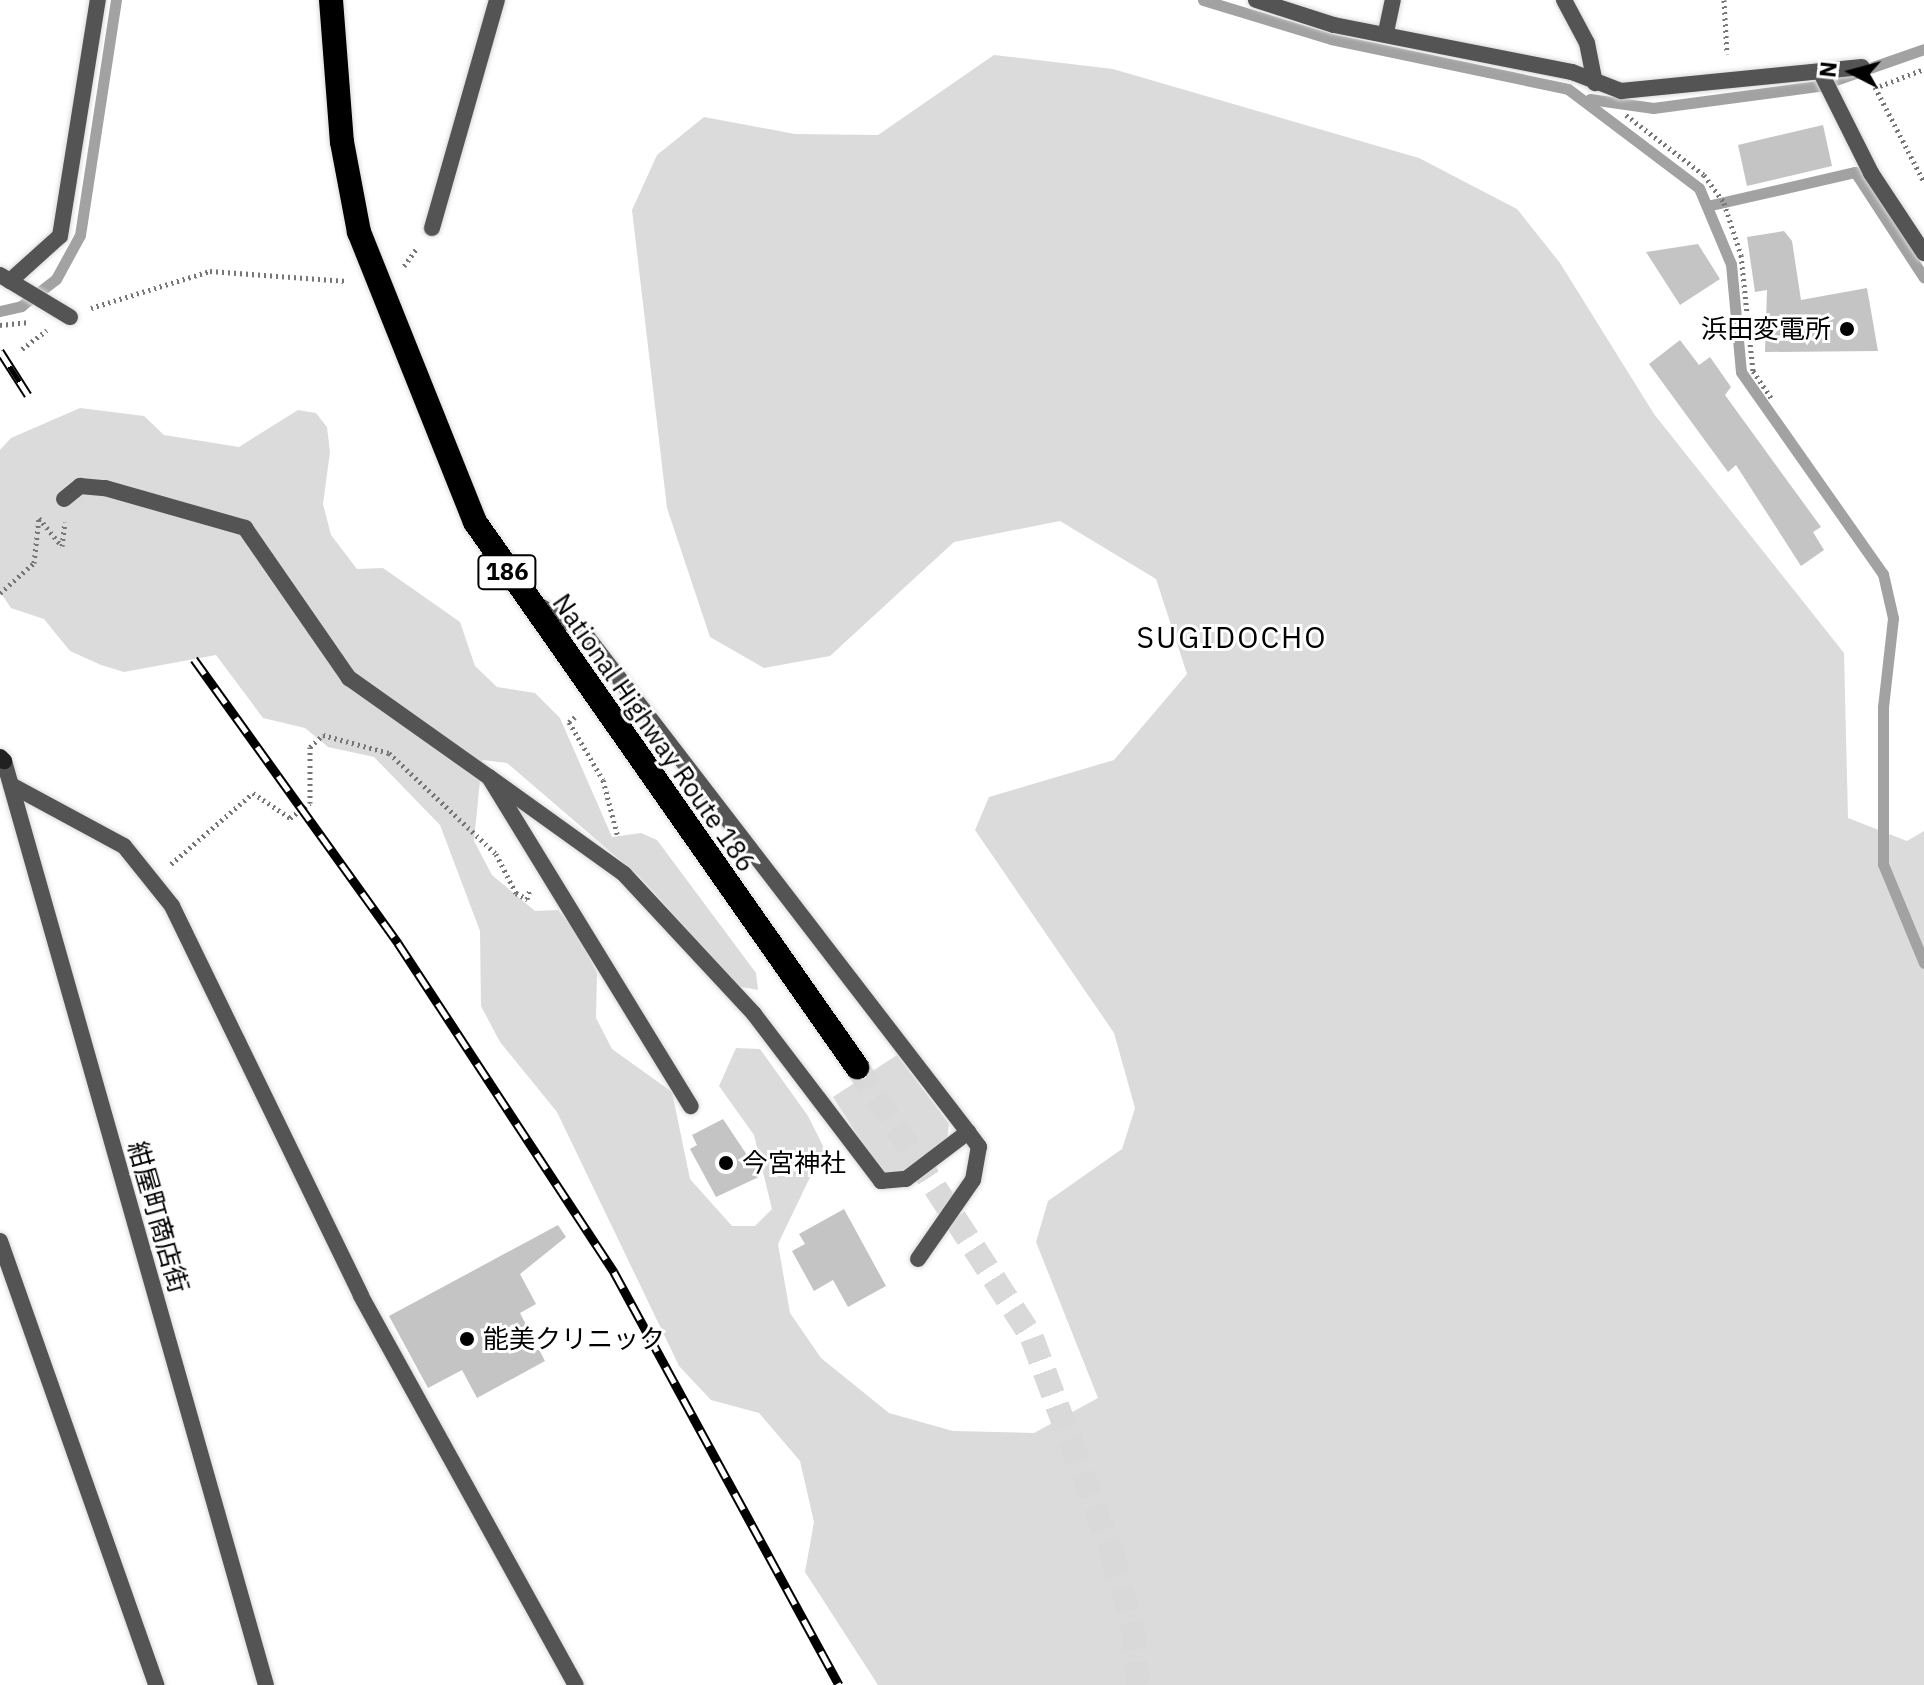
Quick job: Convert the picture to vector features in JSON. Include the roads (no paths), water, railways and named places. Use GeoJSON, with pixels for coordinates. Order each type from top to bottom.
{"type":"FeatureCollection","features":[{"type":"Feature","properties":{"kind":"highway","name":"National Highway Route 186"},"geometry":{"type":"LineString","coordinates":[[331,0],[342,142],[377,282],[475,522],[524,597],[857,1067]]}},
{"type":"Feature","properties":{"kind":"street"},"geometry":{"type":"LineString","coordinates":[[70,317],[11,281],[52,250],[63,228],[98,0]]}},
{"type":"Feature","properties":{"kind":"street"},"geometry":{"type":"LineString","coordinates":[[432,228],[497,0]]}},
{"type":"Feature","properties":{"kind":"street"},"geometry":{"type":"LineString","coordinates":[[1256,0],[1334,25],[1386,32],[1621,91],[1729,83],[1862,67]]}},
{"type":"Feature","properties":{"kind":"street"},"geometry":{"type":"LineString","coordinates":[[1386,32],[1393,0]]}},
{"type":"Feature","properties":{"kind":"street"},"geometry":{"type":"LineString","coordinates":[[1564,0],[1587,43],[1595,83]]}},
{"type":"Feature","properties":{"kind":"street"},"geometry":{"type":"LineString","coordinates":[[1821,73],[1871,173],[1924,253]]}},
{"type":"Feature","properties":{"kind":"street"},"geometry":{"type":"LineString","coordinates":[[64,499],[80,486],[105,488],[245,528],[349,678],[620,871],[754,1014],[881,1181],[906,1179],[968,1132]]}},
{"type":"Feature","properties":{"kind":"street"},"geometry":{"type":"LineString","coordinates":[[524,597],[581,629],[979,1147],[973,1180],[918,1259]]}},
{"type":"Feature","properties":{"kind":"street","name":"紺屋町商店街"},"geometry":{"type":"LineString","coordinates":[[2,759],[266,1685]]}},
{"type":"Feature","properties":{"kind":"street"},"geometry":{"type":"LineString","coordinates":[[489,777],[535,845],[691,1106]]}},
{"type":"Feature","properties":{"kind":"street"},"geometry":{"type":"LineString","coordinates":[[11,785],[124,846],[172,906],[361,1296],[576,1685]]}},
{"type":"Feature","properties":{"kind":"street"},"geometry":{"type":"LineString","coordinates":[[0,1241],[156,1685]]}},
{"type":"Feature","properties":{"kind":"waterway"},"geometry":{"type":"LineString","coordinates":[[0,311],[21,306],[56,279],[80,235],[116,0]]}},
{"type":"Feature","properties":{"kind":"waterway"},"geometry":{"type":"LineString","coordinates":[[1203,0],[1331,39],[1568,89],[1699,188],[1731,264],[1741,372],[1883,574],[1893,618],[1883,707],[1883,864],[1924,963]]}},
{"type":"Feature","properties":{"kind":"waterway"},"geometry":{"type":"LineString","coordinates":[[1590,99],[1653,108],[1818,86],[1924,49]]}},
{"type":"Feature","properties":{"kind":"waterway"},"geometry":{"type":"LineString","coordinates":[[1711,205],[1855,172],[1924,278]]}},
{"type":"Feature","properties":{"kind":"tunnel"},"geometry":{"type":"LineString","coordinates":[[857,1067],[1032,1338],[1112,1553],[1132,1626],[1138,1685]]}},
{"type":"Feature","properties":{"kind":"railway"},"geometry":{"type":"LineString","coordinates":[[0,351],[28,395]]}},
{"type":"Feature","properties":{"kind":"railway"},"geometry":{"type":"LineString","coordinates":[[194,659],[398,943],[614,1272],[839,1685]]}},
{"type":"Feature","properties":{"kind":"place","name":"浜田変電所"},"geometry":{"type":"Point","coordinates":[1847,329]}},
{"type":"Feature","properties":{"kind":"place","name":"今宮神社"},"geometry":{"type":"Point","coordinates":[726,1163]}},
{"type":"Feature","properties":{"kind":"place","name":"能美クリニック"},"geometry":{"type":"Point","coordinates":[467,1339]}},
{"type":"Feature","properties":{"kind":"district","name":"SUGIDOCHO"},"geometry":{"type":"Point","coordinates":[1232,637]}}]}
